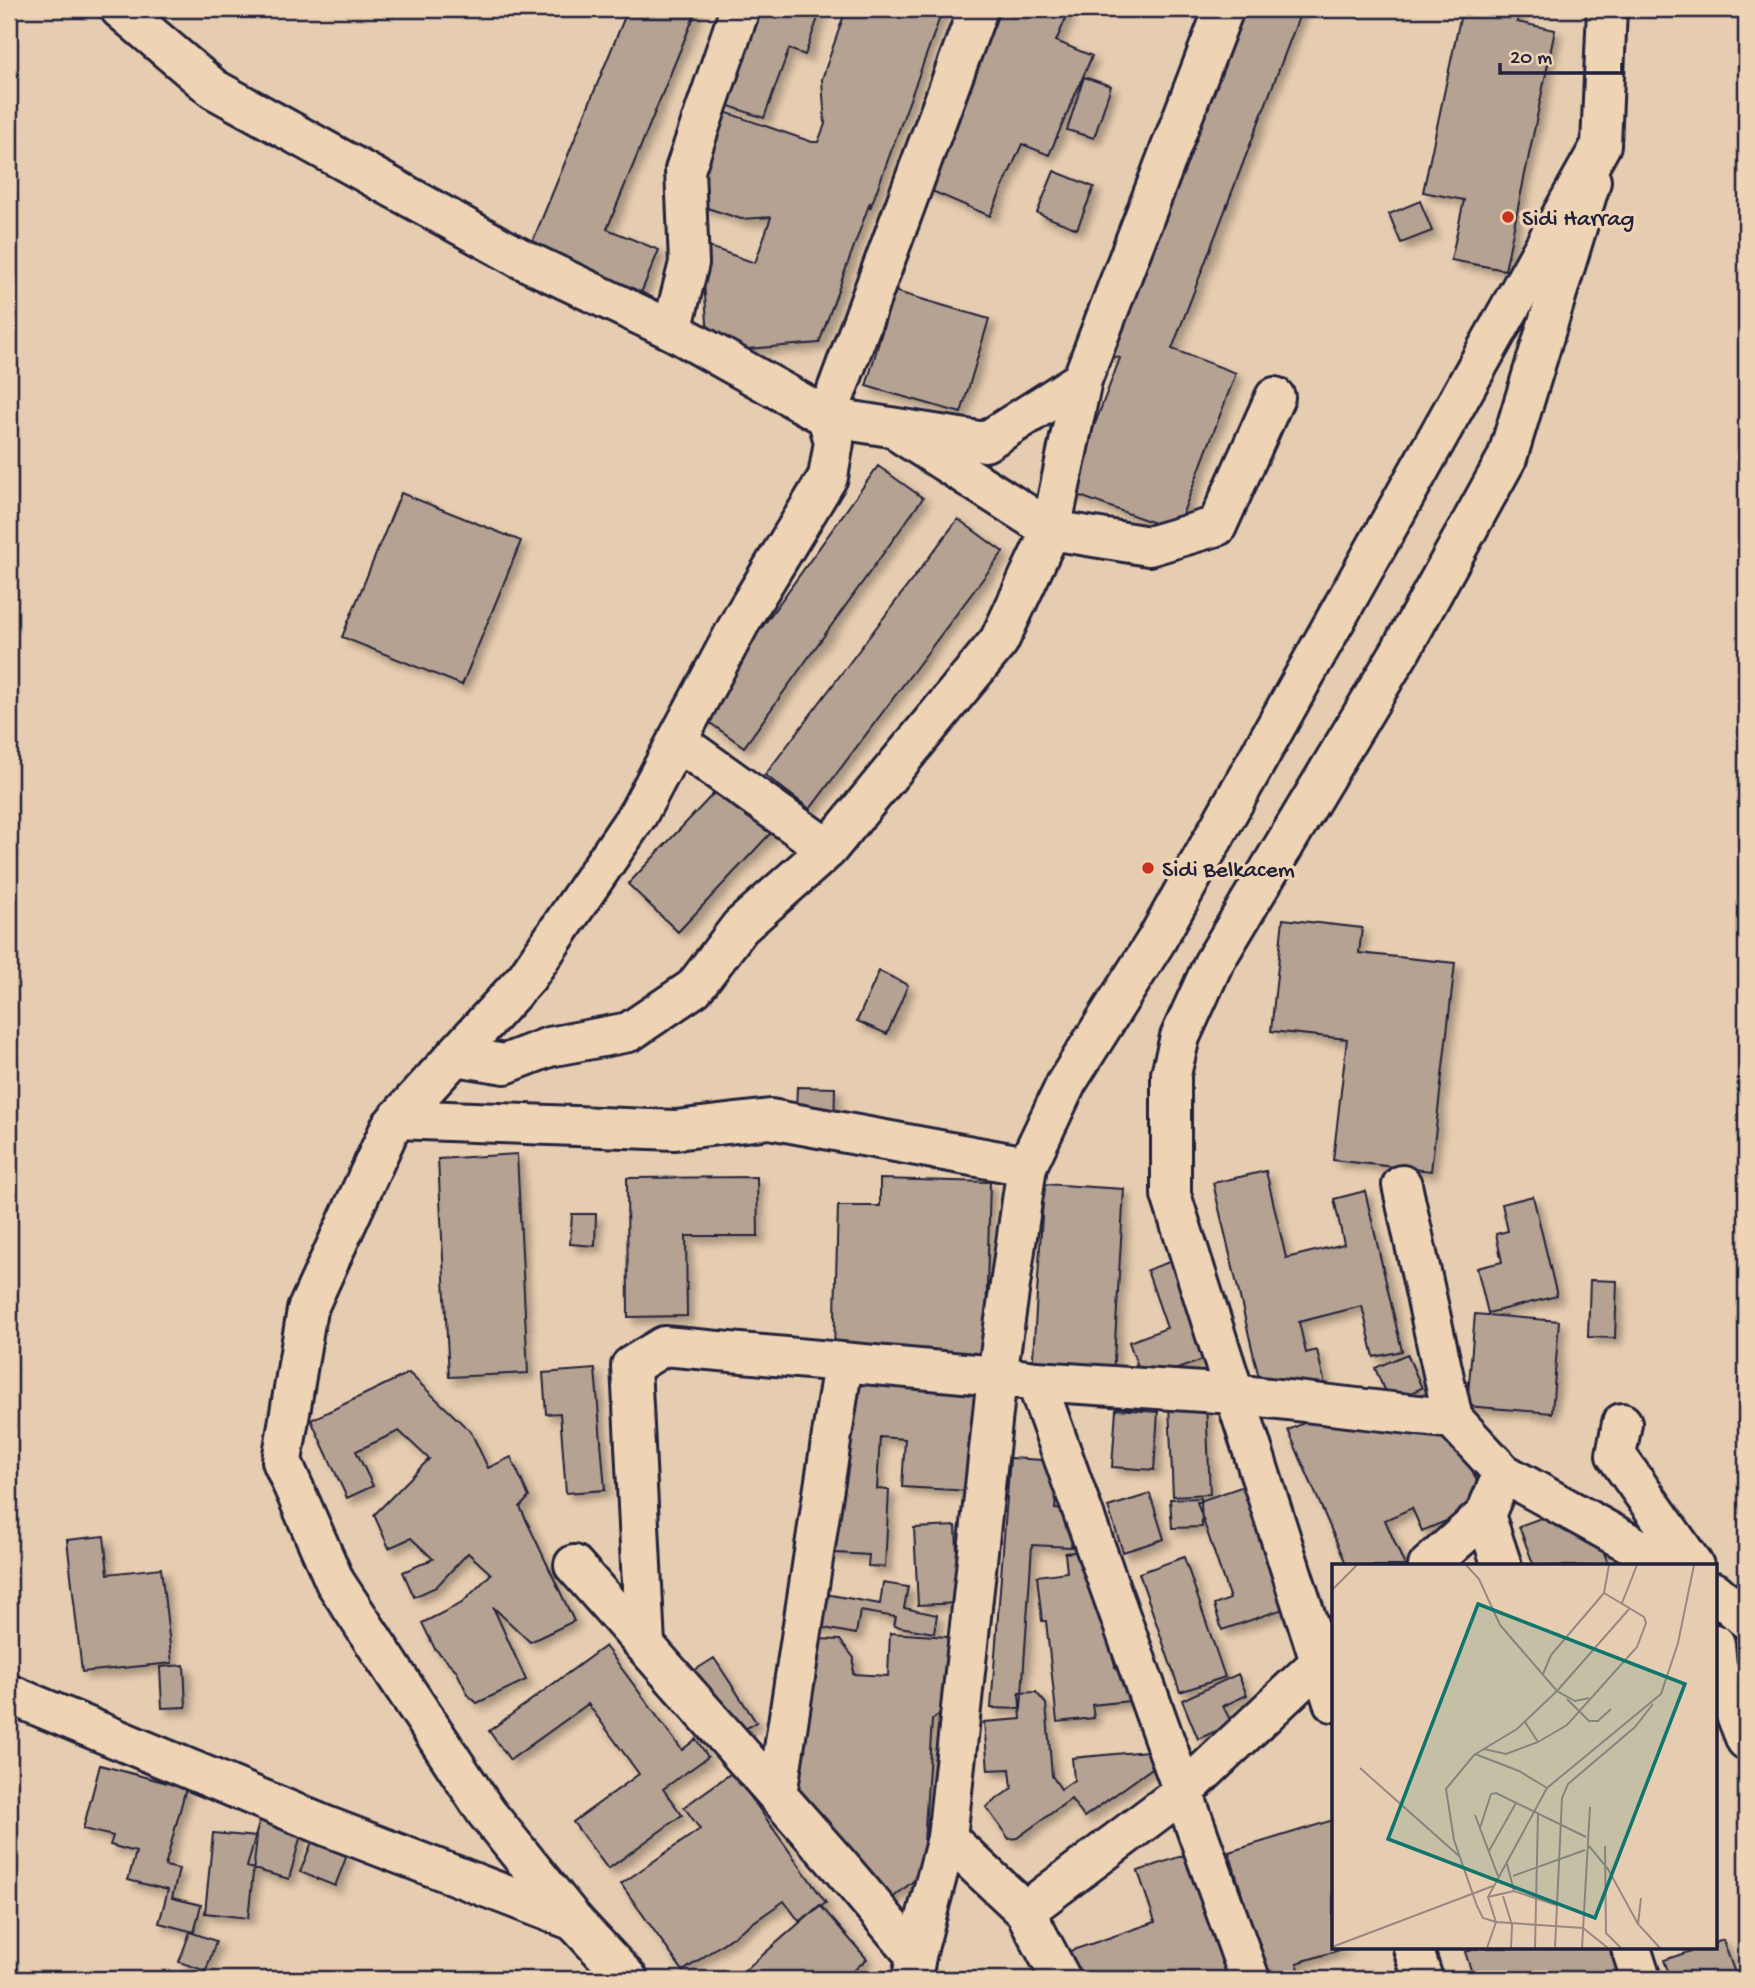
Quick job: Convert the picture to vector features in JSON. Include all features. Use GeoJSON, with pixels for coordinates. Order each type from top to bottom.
{"type":"FeatureCollection","features":[{"type":"Feature","properties":{"kind":"street"},"geometry":{"type":"LineString","coordinates":[[120,9],[214,89],[520,258],[672,330],[827,417],[985,442],[1082,380]]}},
{"type":"Feature","properties":{"kind":"street"},"geometry":{"type":"LineString","coordinates":[[672,330],[689,263],[685,170],[740,9]]}},
{"type":"Feature","properties":{"kind":"street"},"geometry":{"type":"LineString","coordinates":[[628,1979],[574,1921],[486,1812],[335,1582],[282,1461],[307,1310],[391,1126],[527,977],[638,814],[743,617],[828,477],[834,442],[827,417],[978,9]]}},
{"type":"Feature","properties":{"kind":"street"},"geometry":{"type":"LineString","coordinates":[[455,1056],[505,1064],[549,1047],[629,1032],[694,988],[740,927],[828,849],[999,641],[1051,530],[1082,380],[1224,9]]}},
{"type":"Feature","properties":{"kind":"street"},"geometry":{"type":"LineString","coordinates":[[1332,1694],[1327,1656],[1234,1394],[1171,1195],[1171,1074],[1180,1037],[1213,964],[1401,650],[1507,458],[1601,145],[1607,9]]}},
{"type":"Feature","properties":{"kind":"street"},"geometry":{"type":"LineString","coordinates":[[914,1968],[947,1838],[997,1376],[1027,1167],[1067,1082],[1156,941],[1601,145]]}},
{"type":"Feature","properties":{"kind":"street"},"geometry":{"type":"LineString","coordinates":[[891,427],[1051,530],[1149,546],[1217,526],[1275,397]]}},
{"type":"Feature","properties":{"kind":"street"},"geometry":{"type":"LineString","coordinates":[[677,741],[828,849]]}},
{"type":"Feature","properties":{"kind":"street"},"geometry":{"type":"LineString","coordinates":[[397,1119],[675,1130],[770,1119],[1027,1167]]}},
{"type":"Feature","properties":{"kind":"street"},"geometry":{"type":"LineString","coordinates":[[1402,1185],[1453,1419],[1503,1473],[1667,1564]]}},
{"type":"Feature","properties":{"kind":"street"},"geometry":{"type":"LineString","coordinates":[[645,1646],[631,1366],[664,1346],[1036,1381],[1234,1394],[1453,1419]]}},
{"type":"Feature","properties":{"kind":"street"},"geometry":{"type":"LineString","coordinates":[[777,1795],[843,1363]]}},
{"type":"Feature","properties":{"kind":"street"},"geometry":{"type":"LineString","coordinates":[[1036,1381],[1250,1979]]}},
{"type":"Feature","properties":{"kind":"street"},"geometry":{"type":"LineString","coordinates":[[1622,1423],[1616,1455],[1693,1564]]}},
{"type":"Feature","properties":{"kind":"street"},"geometry":{"type":"LineString","coordinates":[[1430,1564],[1485,1515],[1503,1473]]}},
{"type":"Feature","properties":{"kind":"street"},"geometry":{"type":"LineString","coordinates":[[1485,1515],[1501,1564]]}},
{"type":"Feature","properties":{"kind":"street"},"geometry":{"type":"LineString","coordinates":[[574,1565],[777,1795],[914,1968]]}},
{"type":"Feature","properties":{"kind":"street"},"geometry":{"type":"LineString","coordinates":[[1716,1593],[1746,1619]]}},
{"type":"Feature","properties":{"kind":"street"},"geometry":{"type":"LineString","coordinates":[[1025,1911],[1183,1792],[1327,1656]]}},
{"type":"Feature","properties":{"kind":"street"},"geometry":{"type":"LineString","coordinates":[[1716,1656],[1717,1667],[1746,1740]]}},
{"type":"Feature","properties":{"kind":"street"},"geometry":{"type":"LineString","coordinates":[[9,1694],[326,1826],[574,1921]]}},
{"type":"Feature","properties":{"kind":"street"},"geometry":{"type":"LineString","coordinates":[[947,1838],[1025,1911],[1061,1979]]}},
{"type":"Feature","properties":{"kind":"street"},"geometry":{"type":"LineString","coordinates":[[1414,1950],[1423,1979]]}},
{"type":"Feature","properties":{"kind":"street"},"geometry":{"type":"LineString","coordinates":[[1632,1950],[1641,1979]]}},
{"type":"Feature","properties":{"kind":"building"},"geometry":{"type":"Polygon","coordinates":[[[628,9],[697,9],[607,229],[659,250],[638,300],[527,255],[628,9]]]}},
{"type":"Feature","properties":{"kind":"building"},"geometry":{"type":"Polygon","coordinates":[[[756,9],[821,9],[805,55],[789,49],[764,118],[723,104],[756,9]]]}},
{"type":"Feature","properties":{"kind":"building"},"geometry":{"type":"Polygon","coordinates":[[[846,9],[943,9],[819,343],[747,349],[708,335],[701,244],[755,263],[771,217],[741,219],[692,203],[716,109],[818,142],[825,124],[822,79],[846,9]]]}},
{"type":"Feature","properties":{"kind":"building"},"geometry":{"type":"Polygon","coordinates":[[[995,9],[1070,9],[1056,41],[1092,56],[1049,155],[1022,144],[990,216],[918,185],[995,9]]]}},
{"type":"Feature","properties":{"kind":"building"},"geometry":{"type":"Polygon","coordinates":[[[1231,9],[1302,9],[1172,349],[1236,373],[1176,531],[1069,492],[1120,358],[1100,351],[1231,9]]]}},
{"type":"Feature","properties":{"kind":"building"},"geometry":{"type":"Polygon","coordinates":[[[1462,9],[1520,9],[1517,22],[1555,30],[1505,270],[1451,260],[1464,200],[1423,192],[1462,9]]]}},
{"type":"Feature","properties":{"kind":"building"},"geometry":{"type":"Polygon","coordinates":[[[1084,77],[1111,86],[1094,138],[1067,130],[1084,77]]]}},
{"type":"Feature","properties":{"kind":"building"},"geometry":{"type":"Polygon","coordinates":[[[1054,171],[1094,187],[1077,229],[1037,213],[1054,171]]]}},
{"type":"Feature","properties":{"kind":"building"},"geometry":{"type":"Polygon","coordinates":[[[1420,201],[1432,231],[1401,243],[1389,214],[1420,201]]]}},
{"type":"Feature","properties":{"kind":"building"},"geometry":{"type":"Polygon","coordinates":[[[894,291],[989,319],[961,413],[866,386],[894,291]]]}},
{"type":"Feature","properties":{"kind":"building"},"geometry":{"type":"Polygon","coordinates":[[[878,466],[923,498],[744,747],[699,715],[878,466]]]}},
{"type":"Feature","properties":{"kind":"building"},"geometry":{"type":"Polygon","coordinates":[[[401,493],[521,541],[462,685],[342,637],[401,493]]]}},
{"type":"Feature","properties":{"kind":"building"},"geometry":{"type":"Polygon","coordinates":[[[958,519],[1003,552],[810,809],[765,775],[958,519]]]}},
{"type":"Feature","properties":{"kind":"building"},"geometry":{"type":"Polygon","coordinates":[[[732,774],[782,821],[678,932],[628,884],[732,774]]]}},
{"type":"Feature","properties":{"kind":"building"},"geometry":{"type":"Polygon","coordinates":[[[1283,919],[1362,928],[1359,953],[1455,963],[1431,1171],[1333,1160],[1347,1039],[1271,1031],[1283,919]]]}},
{"type":"Feature","properties":{"kind":"building"},"geometry":{"type":"Polygon","coordinates":[[[879,971],[908,985],[887,1034],[857,1021],[879,971]]]}},
{"type":"Feature","properties":{"kind":"building"},"geometry":{"type":"Polygon","coordinates":[[[797,1087],[835,1088],[834,1131],[795,1129],[797,1087]]]}},
{"type":"Feature","properties":{"kind":"building"},"geometry":{"type":"Polygon","coordinates":[[[517,1154],[528,1373],[449,1377],[438,1159],[517,1154]]]}},
{"type":"Feature","properties":{"kind":"building"},"geometry":{"type":"Polygon","coordinates":[[[1266,1171],[1286,1258],[1344,1244],[1334,1199],[1365,1191],[1402,1351],[1374,1357],[1362,1306],[1299,1322],[1306,1353],[1317,1350],[1325,1385],[1264,1399],[1213,1183],[1266,1171]]]}},
{"type":"Feature","properties":{"kind":"building"},"geometry":{"type":"Polygon","coordinates":[[[757,1177],[758,1236],[686,1236],[687,1316],[628,1317],[627,1178],[757,1177]]]}},
{"type":"Feature","properties":{"kind":"building"},"geometry":{"type":"Polygon","coordinates":[[[880,1179],[990,1182],[985,1356],[834,1352],[838,1206],[880,1206],[880,1179]]]}},
{"type":"Feature","properties":{"kind":"building"},"geometry":{"type":"Polygon","coordinates":[[[1044,1184],[1124,1189],[1112,1393],[1031,1389],[1044,1184]]]}},
{"type":"Feature","properties":{"kind":"building"},"geometry":{"type":"Polygon","coordinates":[[[1533,1196],[1557,1296],[1488,1313],[1477,1268],[1502,1262],[1496,1234],[1508,1231],[1502,1204],[1533,1196]]]}},
{"type":"Feature","properties":{"kind":"building"},"geometry":{"type":"Polygon","coordinates":[[[572,1214],[596,1214],[595,1246],[570,1244],[572,1214]]]}},
{"type":"Feature","properties":{"kind":"building"},"geometry":{"type":"Polygon","coordinates":[[[1172,1261],[1206,1359],[1143,1381],[1129,1342],[1167,1328],[1147,1270],[1172,1261]]]}},
{"type":"Feature","properties":{"kind":"building"},"geometry":{"type":"Polygon","coordinates":[[[1590,1280],[1617,1281],[1615,1338],[1588,1337],[1590,1280]]]}},
{"type":"Feature","properties":{"kind":"building"},"geometry":{"type":"Polygon","coordinates":[[[1475,1314],[1559,1321],[1552,1413],[1467,1406],[1475,1314]]]}},
{"type":"Feature","properties":{"kind":"building"},"geometry":{"type":"Polygon","coordinates":[[[1407,1354],[1422,1388],[1389,1402],[1375,1368],[1407,1354]]]}},
{"type":"Feature","properties":{"kind":"building"},"geometry":{"type":"Polygon","coordinates":[[[595,1369],[605,1490],[566,1493],[560,1413],[546,1414],[543,1373],[595,1369]]]}},
{"type":"Feature","properties":{"kind":"building"},"geometry":{"type":"Polygon","coordinates":[[[409,1373],[471,1432],[488,1468],[511,1457],[529,1497],[520,1507],[574,1621],[530,1642],[493,1607],[526,1680],[477,1703],[468,1695],[456,1670],[435,1649],[422,1623],[462,1603],[491,1574],[468,1553],[436,1587],[414,1597],[403,1572],[433,1559],[411,1538],[389,1548],[374,1515],[429,1459],[399,1431],[356,1451],[373,1486],[347,1498],[311,1420],[409,1373]]]}},
{"type":"Feature","properties":{"kind":"building"},"geometry":{"type":"Polygon","coordinates":[[[829,1379],[977,1387],[971,1491],[902,1487],[905,1439],[880,1437],[877,1489],[889,1490],[885,1567],[868,1566],[869,1555],[819,1552],[829,1379]]]}},
{"type":"Feature","properties":{"kind":"building"},"geometry":{"type":"Polygon","coordinates":[[[1361,1398],[1447,1413],[1487,1504],[1422,1531],[1412,1508],[1385,1520],[1404,1564],[1346,1564],[1288,1430],[1361,1398]]]}},
{"type":"Feature","properties":{"kind":"building"},"geometry":{"type":"Polygon","coordinates":[[[1206,1403],[1210,1494],[1173,1496],[1169,1405],[1206,1403]]]}},
{"type":"Feature","properties":{"kind":"building"},"geometry":{"type":"Polygon","coordinates":[[[1116,1409],[1158,1412],[1154,1470],[1112,1467],[1116,1409]]]}},
{"type":"Feature","properties":{"kind":"building"},"geometry":{"type":"Polygon","coordinates":[[[1010,1458],[1059,1461],[1055,1509],[1074,1511],[1071,1547],[1032,1545],[1021,1709],[991,1708],[1010,1458]]]}},
{"type":"Feature","properties":{"kind":"building"},"geometry":{"type":"Polygon","coordinates":[[[1244,1486],[1286,1608],[1222,1630],[1214,1605],[1230,1599],[1197,1502],[1244,1486]]]}},
{"type":"Feature","properties":{"kind":"building"},"geometry":{"type":"Polygon","coordinates":[[[1150,1494],[1164,1539],[1123,1552],[1108,1507],[1150,1494]]]}},
{"type":"Feature","properties":{"kind":"building"},"geometry":{"type":"Polygon","coordinates":[[[1201,1498],[1202,1527],[1172,1528],[1170,1499],[1201,1498]]]}},
{"type":"Feature","properties":{"kind":"building"},"geometry":{"type":"Polygon","coordinates":[[[1585,1502],[1608,1564],[1533,1564],[1519,1526],[1585,1502]]]}},
{"type":"Feature","properties":{"kind":"building"},"geometry":{"type":"Polygon","coordinates":[[[956,1526],[959,1603],[918,1605],[914,1528],[956,1526]]]}},
{"type":"Feature","properties":{"kind":"building"},"geometry":{"type":"Polygon","coordinates":[[[104,1536],[108,1574],[161,1568],[172,1663],[82,1672],[67,1540],[104,1536]]]}},
{"type":"Feature","properties":{"kind":"building"},"geometry":{"type":"Polygon","coordinates":[[[1103,1549],[1115,1667],[1135,1665],[1139,1700],[1092,1705],[1094,1718],[1057,1722],[1046,1621],[1042,1621],[1037,1576],[1067,1572],[1065,1553],[1103,1549]]]}},
{"type":"Feature","properties":{"kind":"building"},"geometry":{"type":"Polygon","coordinates":[[[1184,1557],[1225,1677],[1180,1692],[1139,1573],[1184,1557]]]}},
{"type":"Feature","properties":{"kind":"building"},"geometry":{"type":"Polygon","coordinates":[[[883,1583],[908,1587],[904,1608],[937,1615],[934,1633],[894,1626],[896,1617],[860,1611],[856,1634],[803,1624],[809,1591],[880,1604],[883,1583]]]}},
{"type":"Feature","properties":{"kind":"building"},"geometry":{"type":"Polygon","coordinates":[[[890,1633],[948,1637],[943,1711],[932,1720],[922,1874],[880,1908],[788,1809],[798,1638],[840,1640],[854,1658],[853,1674],[888,1676],[890,1633]]]}},
{"type":"Feature","properties":{"kind":"building"},"geometry":{"type":"Polygon","coordinates":[[[605,1646],[682,1750],[696,1739],[708,1757],[663,1789],[682,1815],[608,1869],[573,1822],[639,1774],[588,1704],[510,1760],[489,1731],[605,1646]]]}},
{"type":"Feature","properties":{"kind":"building"},"geometry":{"type":"Polygon","coordinates":[[[714,1658],[756,1722],[723,1743],[681,1679],[714,1658]]]}},
{"type":"Feature","properties":{"kind":"building"},"geometry":{"type":"Polygon","coordinates":[[[184,1665],[186,1707],[162,1708],[160,1667],[184,1665]]]}},
{"type":"Feature","properties":{"kind":"building"},"geometry":{"type":"Polygon","coordinates":[[[1238,1674],[1247,1695],[1223,1706],[1232,1724],[1198,1739],[1182,1700],[1238,1674]]]}},
{"type":"Feature","properties":{"kind":"building"},"geometry":{"type":"Polygon","coordinates":[[[1036,1692],[1046,1704],[1052,1776],[1061,1789],[1074,1780],[1072,1758],[1180,1748],[1084,1817],[1071,1799],[1017,1838],[1009,1839],[986,1807],[1012,1788],[1010,1769],[988,1770],[984,1722],[1021,1719],[1019,1693],[1036,1692]]]}},
{"type":"Feature","properties":{"kind":"building"},"geometry":{"type":"Polygon","coordinates":[[[100,1765],[186,1788],[165,1866],[179,1869],[172,1898],[201,1905],[194,1932],[159,1923],[168,1890],[128,1880],[136,1852],[110,1845],[113,1836],[83,1829],[100,1765]]]}},
{"type":"Feature","properties":{"kind":"building"},"geometry":{"type":"Polygon","coordinates":[[[733,1772],[826,1903],[799,1921],[784,1901],[683,1971],[621,1884],[700,1829],[684,1807],[733,1772]]]}},
{"type":"Feature","properties":{"kind":"building"},"geometry":{"type":"Polygon","coordinates":[[[260,1819],[302,1831],[289,1879],[247,1867],[260,1819]]]}},
{"type":"Feature","properties":{"kind":"building"},"geometry":{"type":"Polygon","coordinates":[[[1332,1820],[1332,1950],[1339,1950],[1297,1963],[1302,1979],[1268,1979],[1229,1852],[1332,1820]]]}},
{"type":"Feature","properties":{"kind":"building"},"geometry":{"type":"Polygon","coordinates":[[[213,1833],[257,1837],[248,1918],[205,1913],[213,1833]]]}},
{"type":"Feature","properties":{"kind":"building"},"geometry":{"type":"Polygon","coordinates":[[[312,1842],[347,1855],[335,1886],[300,1872],[312,1842]]]}},
{"type":"Feature","properties":{"kind":"building"},"geometry":{"type":"Polygon","coordinates":[[[1196,1851],[1239,1975],[1226,1979],[1073,1979],[1064,1953],[1155,1922],[1138,1871],[1196,1851]]]}},
{"type":"Feature","properties":{"kind":"building"},"geometry":{"type":"Polygon","coordinates":[[[820,1905],[867,1959],[844,1979],[735,1979],[820,1905]]]}},
{"type":"Feature","properties":{"kind":"building"},"geometry":{"type":"Polygon","coordinates":[[[190,1932],[216,1941],[206,1971],[179,1962],[190,1932]]]}},
{"type":"Feature","properties":{"kind":"building"},"geometry":{"type":"Polygon","coordinates":[[[1723,1940],[1737,1979],[1671,1979],[1664,1960],[1694,1950],[1716,1950],[1716,1943],[1723,1940]]]}},
{"type":"Feature","properties":{"kind":"building"},"geometry":{"type":"Polygon","coordinates":[[[1629,1950],[1638,1979],[1474,1979],[1465,1952],[1629,1950]]]}},
{"type":"Feature","properties":{"kind":"place","name":"Sidi Harrag"},"geometry":{"type":"Point","coordinates":[1508,217]}},
{"type":"Feature","properties":{"kind":"place","name":"Sidi Belkacem"},"geometry":{"type":"Point","coordinates":[1148,868]}}]}
